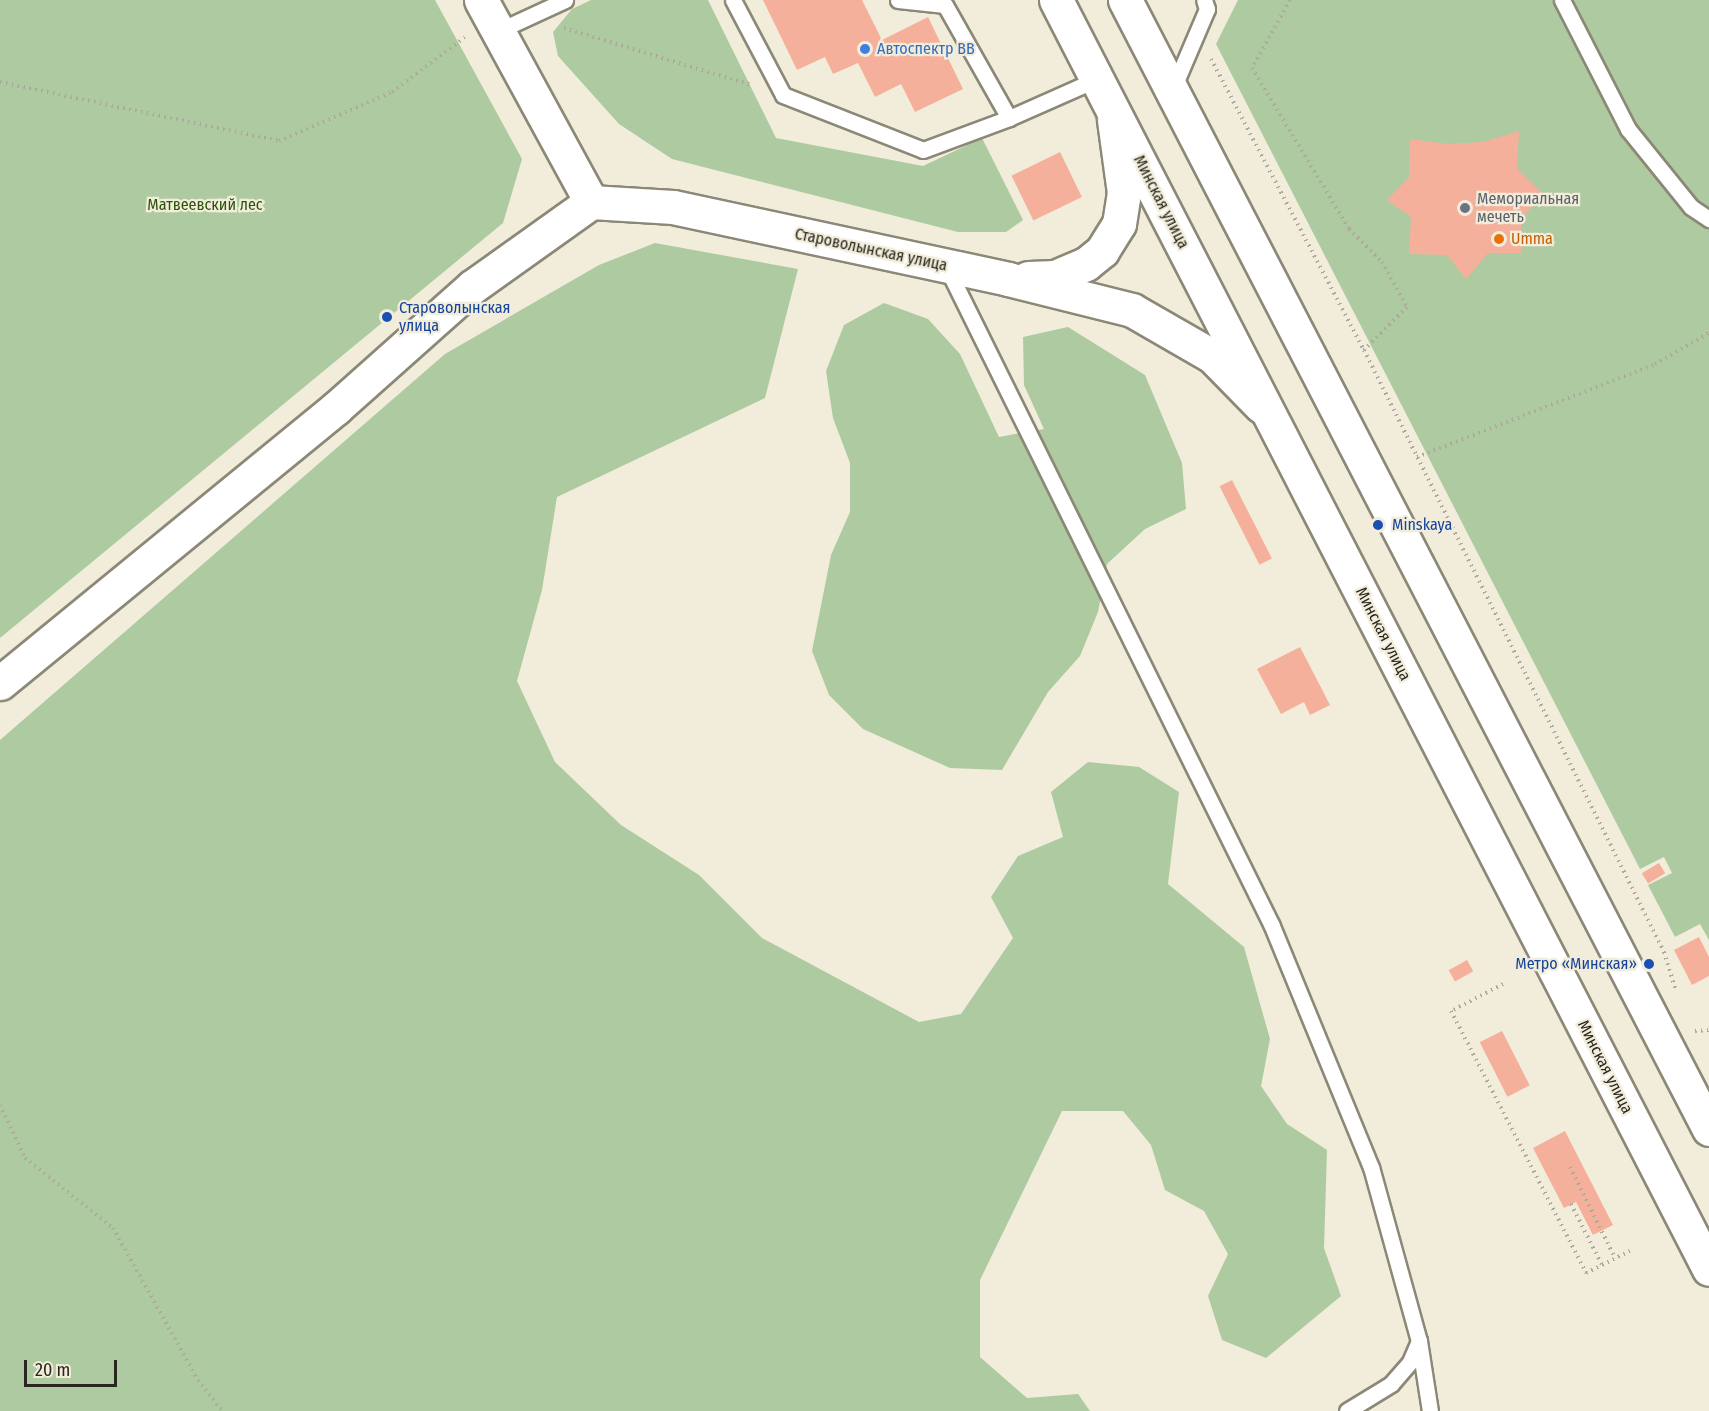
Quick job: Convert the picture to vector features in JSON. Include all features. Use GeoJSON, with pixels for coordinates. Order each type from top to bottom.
{"type":"FeatureCollection","features":[{"type":"Feature","properties":{"kind":"main road","name":"Минская улица"},"geometry":{"type":"LineString","coordinates":[[1056,0],[1709,1269]]}},
{"type":"Feature","properties":{"kind":"main road"},"geometry":{"type":"LineString","coordinates":[[1125,0],[1709,1129]]}},
{"type":"Feature","properties":{"kind":"main road"},"geometry":{"type":"LineString","coordinates":[[0,683],[336,408],[472,287],[591,202],[490,17]]}},
{"type":"Feature","properties":{"kind":"main road"},"geometry":{"type":"LineString","coordinates":[[1008,279],[1055,277],[1086,264],[1102,251],[1119,224],[1124,193],[1121,152],[1104,92]]}},
{"type":"Feature","properties":{"kind":"main road","name":"Староволынская улица"},"geometry":{"type":"LineString","coordinates":[[591,202],[673,207],[1008,279]]}},
{"type":"Feature","properties":{"kind":"main road"},"geometry":{"type":"LineString","coordinates":[[1008,279],[1132,310],[1212,356],[1270,415]]}},
{"type":"Feature","properties":{"kind":"lane"},"geometry":{"type":"LineString","coordinates":[[490,17],[529,17],[565,0]]}},
{"type":"Feature","properties":{"kind":"lane"},"geometry":{"type":"LineString","coordinates":[[733,0],[783,95],[923,150],[1009,118],[1104,92]]}},
{"type":"Feature","properties":{"kind":"lane"},"geometry":{"type":"LineString","coordinates":[[898,0],[945,5],[1009,118]]}},
{"type":"Feature","properties":{"kind":"lane"},"geometry":{"type":"LineString","coordinates":[[1172,90],[1207,9],[1204,0]]}},
{"type":"Feature","properties":{"kind":"lane"},"geometry":{"type":"LineString","coordinates":[[1562,0],[1628,129],[1691,207],[1709,219]]}},
{"type":"Feature","properties":{"kind":"lane"},"geometry":{"type":"LineString","coordinates":[[946,266],[1272,926],[1371,1167],[1419,1341],[1430,1411]]}},
{"type":"Feature","properties":{"kind":"lane"},"geometry":{"type":"LineString","coordinates":[[1347,1411],[1391,1384],[1410,1362],[1419,1341]]}},
{"type":"Feature","properties":{"kind":"path"},"geometry":{"type":"LineString","coordinates":[[1290,0],[1252,68],[1349,229],[1382,262],[1407,307],[1364,350]]}},
{"type":"Feature","properties":{"kind":"path"},"geometry":{"type":"LineString","coordinates":[[0,82],[279,141],[392,92],[436,55],[490,17]]}},
{"type":"Feature","properties":{"kind":"path"},"geometry":{"type":"LineString","coordinates":[[529,17],[783,95]]}},
{"type":"Feature","properties":{"kind":"path"},"geometry":{"type":"LineString","coordinates":[[1198,34],[1364,350],[1664,952],[1678,997]]}},
{"type":"Feature","properties":{"kind":"path"},"geometry":{"type":"LineString","coordinates":[[1417,457],[1655,364],[1709,333]]}},
{"type":"Feature","properties":{"kind":"path"},"geometry":{"type":"LineString","coordinates":[[1503,984],[1451,1011],[1586,1274],[1630,1251]]}},
{"type":"Feature","properties":{"kind":"path"},"geometry":{"type":"LineString","coordinates":[[1693,1042],[1688,1032],[1709,1030]]}},
{"type":"Feature","properties":{"kind":"path"},"geometry":{"type":"LineString","coordinates":[[0,1105],[25,1158],[113,1228],[198,1380],[222,1411]]}},
{"type":"Feature","properties":{"kind":"path"},"geometry":{"type":"LineString","coordinates":[[1570,1167],[1615,1258]]}},
{"type":"Feature","properties":{"kind":"path"},"geometry":{"type":"LineString","coordinates":[[1571,1204],[1602,1265]]}},
{"type":"Feature","properties":{"kind":"green space","name":"Матвеевский лес"},"geometry":{"type":"Polygon","coordinates":[[[0,0],[435,0],[522,159],[503,223],[0,638],[0,0]]]}},
{"type":"Feature","properties":{"kind":"green space"},"geometry":{"type":"Polygon","coordinates":[[[591,0],[708,0],[776,138],[923,166],[982,138],[1023,220],[1006,232],[958,232],[672,159],[619,124],[558,56],[553,32],[572,9],[591,0]]]}},
{"type":"Feature","properties":{"kind":"green space"},"geometry":{"type":"Polygon","coordinates":[[[1238,0],[1709,0],[1709,940],[1700,924],[1675,937],[1648,885],[1672,873],[1664,857],[1640,869],[1216,44],[1238,0]]]}},
{"type":"Feature","properties":{"kind":"green space"},"geometry":{"type":"Polygon","coordinates":[[[655,243],[798,269],[765,398],[557,497],[542,590],[517,681],[555,762],[621,825],[699,875],[762,938],[919,1022],[961,1014],[1013,938],[991,897],[1018,856],[1063,837],[1051,792],[1088,762],[1139,767],[1179,792],[1168,884],[1244,947],[1270,1039],[1261,1086],[1287,1124],[1327,1150],[1324,1248],[1341,1296],[1266,1358],[1222,1340],[1208,1296],[1228,1254],[1204,1211],[1165,1190],[1151,1145],[1123,1111],[1062,1111],[980,1280],[980,1357],[1027,1398],[1078,1394],[1090,1411],[0,1411],[0,740],[445,354],[599,265],[655,243]]]}},
{"type":"Feature","properties":{"kind":"green space"},"geometry":{"type":"Polygon","coordinates":[[[884,303],[928,319],[960,354],[999,437],[1044,429],[1024,385],[1023,337],[1068,327],[1145,375],[1182,463],[1186,509],[1145,529],[1107,564],[1098,612],[1080,656],[1048,692],[1002,770],[950,768],[863,729],[829,695],[812,651],[831,555],[850,512],[850,463],[833,418],[826,371],[844,325],[884,303]]]}},
{"type":"Feature","properties":{"kind":"building","name":"Автоспектр ВВ"},"geometry":{"type":"Polygon","coordinates":[[[763,0],[862,0],[882,40],[928,17],[963,89],[915,112],[901,84],[875,97],[858,63],[833,74],[825,57],[797,70],[763,0]]]}},
{"type":"Feature","properties":{"kind":"building","name":"Мемориальная мечеть"},"geometry":{"type":"Polygon","coordinates":[[[1519,131],[1517,169],[1544,195],[1521,218],[1521,253],[1488,253],[1466,279],[1447,255],[1409,254],[1411,217],[1387,200],[1409,177],[1410,139],[1448,144],[1483,142],[1519,131]]]}},
{"type":"Feature","properties":{"kind":"building"},"geometry":{"type":"Polygon","coordinates":[[[1060,152],[1082,197],[1033,221],[1011,176],[1060,152]]]}},
{"type":"Feature","properties":{"kind":"building"},"geometry":{"type":"Polygon","coordinates":[[[1232,480],[1272,558],[1259,565],[1220,486],[1232,480]]]}},
{"type":"Feature","properties":{"kind":"building"},"geometry":{"type":"Polygon","coordinates":[[[1300,647],[1330,705],[1310,715],[1304,702],[1281,714],[1257,669],[1300,647]]]}},
{"type":"Feature","properties":{"kind":"building"},"geometry":{"type":"Polygon","coordinates":[[[1659,863],[1665,873],[1648,884],[1642,873],[1659,863]]]}},
{"type":"Feature","properties":{"kind":"building"},"geometry":{"type":"Polygon","coordinates":[[[1699,937],[1709,957],[1709,976],[1692,985],[1674,950],[1699,937]]]}},
{"type":"Feature","properties":{"kind":"building"},"geometry":{"type":"Polygon","coordinates":[[[1467,960],[1473,971],[1455,982],[1449,970],[1467,960]]]}},
{"type":"Feature","properties":{"kind":"building"},"geometry":{"type":"Polygon","coordinates":[[[1502,1031],[1530,1085],[1507,1097],[1480,1042],[1502,1031]]]}},
{"type":"Feature","properties":{"kind":"building"},"geometry":{"type":"Polygon","coordinates":[[[1565,1131],[1613,1225],[1593,1235],[1576,1202],[1564,1208],[1533,1148],[1565,1131]]]}},
{"type":"Feature","properties":{"kind":"place","name":"Автоспектр ВВ"},"geometry":{"type":"Point","coordinates":[865,49]}},
{"type":"Feature","properties":{"kind":"place","name":"Мемориальная мечеть"},"geometry":{"type":"Point","coordinates":[1465,208]}},
{"type":"Feature","properties":{"kind":"place","name":"Umma"},"geometry":{"type":"Point","coordinates":[1499,239]}},
{"type":"Feature","properties":{"kind":"place","name":"Староволынская улица"},"geometry":{"type":"Point","coordinates":[387,317]}},
{"type":"Feature","properties":{"kind":"place","name":"Minskaya"},"geometry":{"type":"Point","coordinates":[1378,525]}},
{"type":"Feature","properties":{"kind":"place","name":"Метро «Минская»"},"geometry":{"type":"Point","coordinates":[1649,964]}}]}
